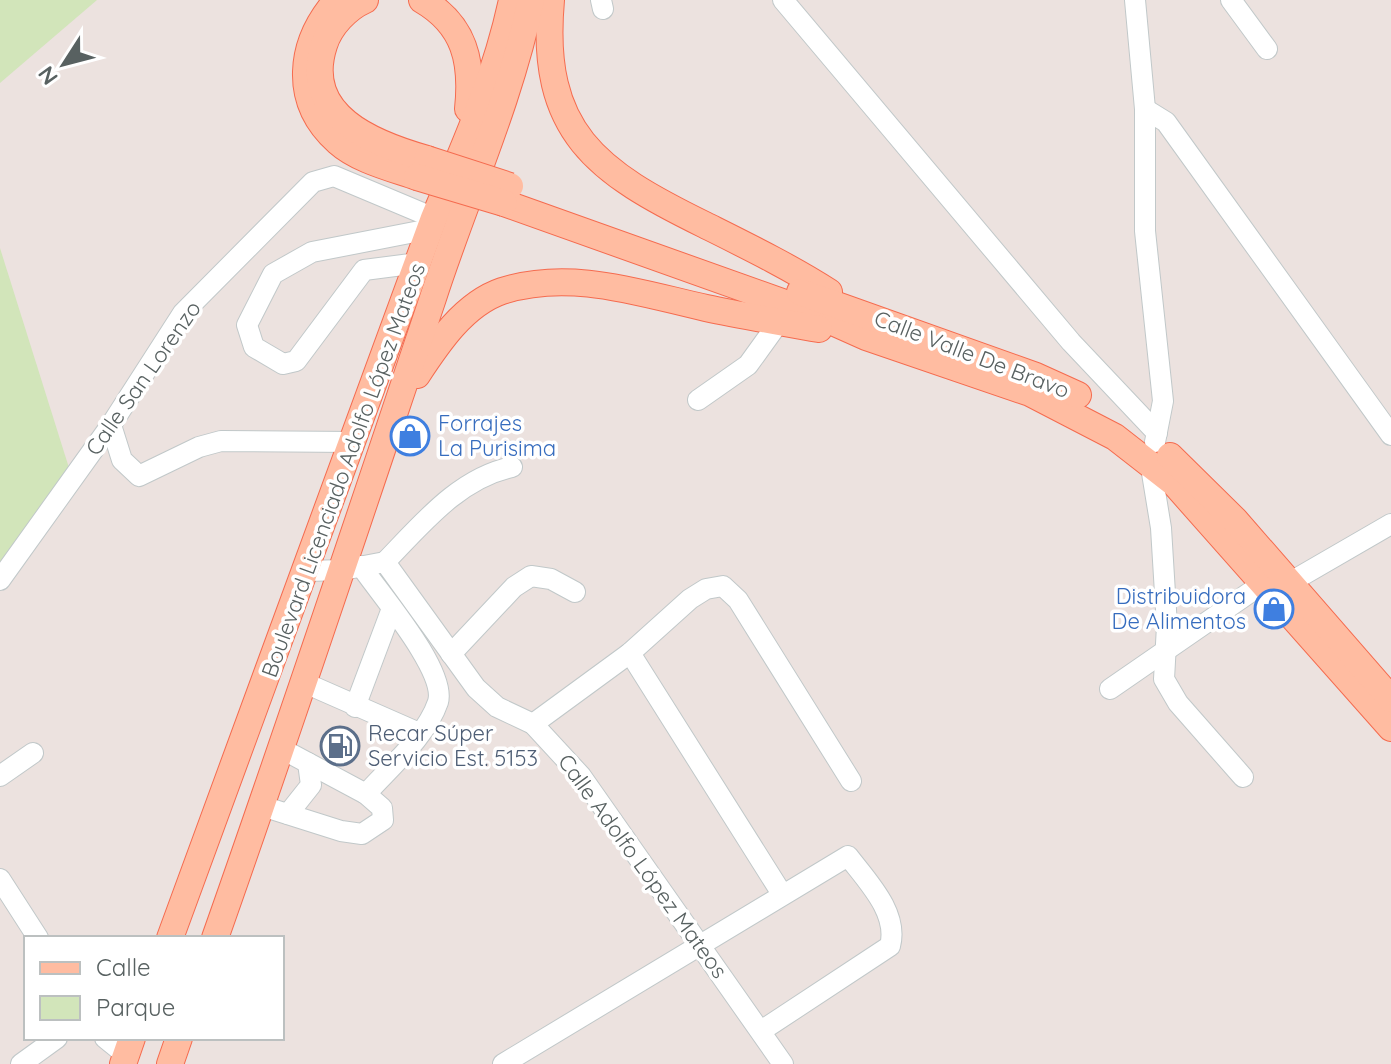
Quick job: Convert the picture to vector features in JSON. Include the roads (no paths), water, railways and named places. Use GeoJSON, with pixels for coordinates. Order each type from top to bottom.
{"type":"FeatureCollection","features":[{"type":"Feature","properties":{"kind":"main road"},"geometry":{"type":"LineString","coordinates":[[337,0],[322,17],[311,38],[304,68],[308,101],[339,143],[356,154],[422,168],[860,310]]}},
{"type":"Feature","properties":{"kind":"main road"},"geometry":{"type":"LineString","coordinates":[[365,0],[342,16],[327,33],[319,58],[321,82],[330,105],[360,134],[422,168]]}},
{"type":"Feature","properties":{"kind":"main road"},"geometry":{"type":"LineString","coordinates":[[422,0],[440,10],[456,28],[466,47],[471,76],[462,150]]}},
{"type":"Feature","properties":{"kind":"main road","name":"Boulevard Licenciado Adolfo López Mateos"},"geometry":{"type":"LineString","coordinates":[[171,936],[432,224],[504,39],[512,0]]}},
{"type":"Feature","properties":{"kind":"main road","name":"Boulevard Licenciado Adolfo López Mateos"},"geometry":{"type":"LineString","coordinates":[[216,936],[305,683],[352,568],[397,406],[461,211],[504,98],[531,0]]}},
{"type":"Feature","properties":{"kind":"main road"},"geometry":{"type":"LineString","coordinates":[[551,0],[548,32],[558,96],[573,131],[591,156],[616,177],[654,200],[784,265],[860,310]]}},
{"type":"Feature","properties":{"kind":"main road"},"geometry":{"type":"LineString","coordinates":[[507,195],[810,312],[866,337]]}},
{"type":"Feature","properties":{"kind":"main road"},"geometry":{"type":"LineString","coordinates":[[397,406],[448,330],[500,292],[540,283],[627,288],[779,322],[866,337]]}},
{"type":"Feature","properties":{"kind":"main road","name":"Calle Valle De Bravo"},"geometry":{"type":"LineString","coordinates":[[860,310],[1036,376],[1083,398],[1154,446],[1277,582],[1391,699]]}},
{"type":"Feature","properties":{"kind":"main road","name":"Calle Valle De Bravo"},"geometry":{"type":"LineString","coordinates":[[866,337],[1044,399],[1154,446]]}},
{"type":"Feature","properties":{"kind":"main road","name":"Calle Valle De Bravo"},"geometry":{"type":"LineString","coordinates":[[1277,582],[1391,728]]}},
{"type":"Feature","properties":{"kind":"main road"},"geometry":{"type":"LineString","coordinates":[[170,1064],[178,1040]]}},
{"type":"Feature","properties":{"kind":"street"},"geometry":{"type":"LineString","coordinates":[[783,0],[1051,318],[1154,446]]}},
{"type":"Feature","properties":{"kind":"street"},"geometry":{"type":"LineString","coordinates":[[1231,0],[1267,49]]}},
{"type":"Feature","properties":{"kind":"street"},"geometry":{"type":"LineString","coordinates":[[1141,4],[1145,231],[1163,401],[1154,446],[1166,648],[1163,672],[1169,689],[1243,777]]}},
{"type":"Feature","properties":{"kind":"street"},"geometry":{"type":"LineString","coordinates":[[1145,109],[1166,122],[1391,435]]}},
{"type":"Feature","properties":{"kind":"street","name":"Calle San Lorenzo"},"geometry":{"type":"LineString","coordinates":[[0,580],[111,425],[183,313],[313,182],[334,176],[432,224]]}},
{"type":"Feature","properties":{"kind":"street"},"geometry":{"type":"LineString","coordinates":[[418,263],[364,270],[296,361],[283,364],[254,347],[247,325],[273,274],[312,252],[432,224]]}},
{"type":"Feature","properties":{"kind":"street"},"geometry":{"type":"LineString","coordinates":[[698,400],[748,365],[779,322]]}},
{"type":"Feature","properties":{"kind":"street"},"geometry":{"type":"LineString","coordinates":[[111,425],[122,460],[139,476],[199,447],[221,441],[354,442]]}},
{"type":"Feature","properties":{"kind":"street"},"geometry":{"type":"LineString","coordinates":[[307,571],[385,562],[459,491],[481,476],[512,467]]}},
{"type":"Feature","properties":{"kind":"street"},"geometry":{"type":"LineString","coordinates":[[1110,689],[1166,648],[1277,582],[1391,524]]}},
{"type":"Feature","properties":{"kind":"street","name":"Calle Adolfo López Mateos"},"geometry":{"type":"LineString","coordinates":[[385,562],[476,688],[497,707],[533,724],[581,776],[783,1064]]}},
{"type":"Feature","properties":{"kind":"street"},"geometry":{"type":"LineString","coordinates":[[352,568],[391,611],[434,670],[440,690],[433,713],[419,733],[366,794]]}},
{"type":"Feature","properties":{"kind":"street"},"geometry":{"type":"LineString","coordinates":[[451,654],[514,587],[531,576],[551,579],[575,592]]}},
{"type":"Feature","properties":{"kind":"street"},"geometry":{"type":"LineString","coordinates":[[533,724],[630,653],[706,589],[715,586],[729,590],[851,781]]}},
{"type":"Feature","properties":{"kind":"street"},"geometry":{"type":"LineString","coordinates":[[355,707],[391,611]]}},
{"type":"Feature","properties":{"kind":"street"},"geometry":{"type":"LineString","coordinates":[[630,653],[782,894]]}},
{"type":"Feature","properties":{"kind":"street"},"geometry":{"type":"LineString","coordinates":[[305,683],[419,733]]}},
{"type":"Feature","properties":{"kind":"street"},"geometry":{"type":"LineString","coordinates":[[262,806],[341,831],[362,834],[377,826],[384,815],[366,794],[282,749]]}},
{"type":"Feature","properties":{"kind":"street"},"geometry":{"type":"LineString","coordinates":[[0,776],[33,753]]}},
{"type":"Feature","properties":{"kind":"street"},"geometry":{"type":"LineString","coordinates":[[288,814],[311,785],[308,763]]}},
{"type":"Feature","properties":{"kind":"street"},"geometry":{"type":"LineString","coordinates":[[503,1064],[848,856],[882,903],[891,925],[890,946],[761,1031]]}},
{"type":"Feature","properties":{"kind":"street"},"geometry":{"type":"LineString","coordinates":[[0,879],[37,936]]}},
{"type":"Feature","properties":{"kind":"street"},"geometry":{"type":"LineString","coordinates":[[21,1064],[54,1040]]}},
{"type":"Feature","properties":{"kind":"street"},"geometry":{"type":"LineString","coordinates":[[108,1040],[127,1052]]}},
{"type":"Feature","properties":{"kind":"place","name":"Forrajes La Purisima"},"geometry":{"type":"Point","coordinates":[410,436]}},
{"type":"Feature","properties":{"kind":"place","name":"Distribuidora De Alimentos"},"geometry":{"type":"Point","coordinates":[1274,609]}},
{"type":"Feature","properties":{"kind":"place","name":"Recar Súper Servicio Est. 5153"},"geometry":{"type":"Point","coordinates":[340,746]}}]}
